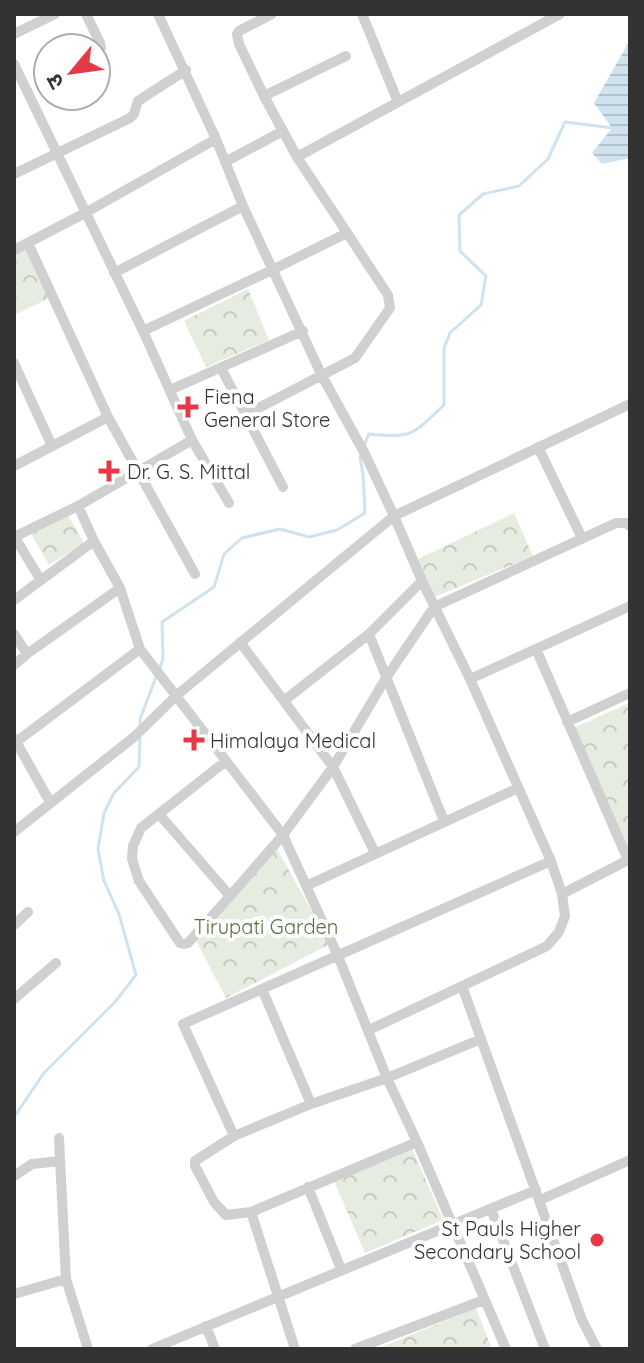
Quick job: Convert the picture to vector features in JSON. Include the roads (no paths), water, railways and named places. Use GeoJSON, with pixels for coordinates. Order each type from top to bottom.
{"type":"FeatureCollection","features":[{"type":"Feature","properties":{"kind":"street"},"geometry":{"type":"LineString","coordinates":[[14,34],[55,14]]}},
{"type":"Feature","properties":{"kind":"street"},"geometry":{"type":"LineString","coordinates":[[158,14],[322,376],[365,454],[470,679],[551,861],[562,894],[565,916],[559,932],[547,946],[369,1030]]}},
{"type":"Feature","properties":{"kind":"street"},"geometry":{"type":"LineString","coordinates":[[245,415],[355,358],[390,308],[388,295],[297,157],[239,44],[237,34],[246,26],[272,14]]}},
{"type":"Feature","properties":{"kind":"street"},"geometry":{"type":"LineString","coordinates":[[362,14],[398,102]]}},
{"type":"Feature","properties":{"kind":"street"},"geometry":{"type":"LineString","coordinates":[[297,157],[560,14]]}},
{"type":"Feature","properties":{"kind":"street"},"geometry":{"type":"LineString","coordinates":[[264,96],[346,56]]}},
{"type":"Feature","properties":{"kind":"street"},"geometry":{"type":"LineString","coordinates":[[14,64],[192,440],[229,503]]}},
{"type":"Feature","properties":{"kind":"street"},"geometry":{"type":"LineString","coordinates":[[14,174],[130,118],[138,101],[186,70]]}},
{"type":"Feature","properties":{"kind":"street"},"geometry":{"type":"LineString","coordinates":[[225,162],[283,131]]}},
{"type":"Feature","properties":{"kind":"street"},"geometry":{"type":"LineString","coordinates":[[14,250],[216,139]]}},
{"type":"Feature","properties":{"kind":"street"},"geometry":{"type":"LineString","coordinates":[[114,273],[243,206]]}},
{"type":"Feature","properties":{"kind":"street"},"geometry":{"type":"LineString","coordinates":[[143,331],[347,233]]}},
{"type":"Feature","properties":{"kind":"street"},"geometry":{"type":"LineString","coordinates":[[28,243],[108,417],[195,574]]}},
{"type":"Feature","properties":{"kind":"street"},"geometry":{"type":"LineString","coordinates":[[170,390],[303,331]]}},
{"type":"Feature","properties":{"kind":"street"},"geometry":{"type":"LineString","coordinates":[[14,363],[52,446]]}},
{"type":"Feature","properties":{"kind":"street"},"geometry":{"type":"LineString","coordinates":[[221,368],[283,487]]}},
{"type":"Feature","properties":{"kind":"street"},"geometry":{"type":"LineString","coordinates":[[14,832],[134,737],[177,695],[394,516],[630,404]]}},
{"type":"Feature","properties":{"kind":"street"},"geometry":{"type":"LineString","coordinates":[[14,466],[108,417]]}},
{"type":"Feature","properties":{"kind":"street"},"geometry":{"type":"LineString","coordinates":[[40,579],[14,536],[78,506],[192,440]]}},
{"type":"Feature","properties":{"kind":"street"},"geometry":{"type":"LineString","coordinates":[[538,447],[582,538]]}},
{"type":"Feature","properties":{"kind":"street"},"geometry":{"type":"LineString","coordinates":[[78,506],[120,588],[140,649],[283,835],[506,1349]]}},
{"type":"Feature","properties":{"kind":"street"},"geometry":{"type":"LineString","coordinates":[[226,761],[141,828],[133,846],[132,859],[139,881],[180,943],[184,944],[283,835],[333,767],[386,678],[434,607],[616,523],[630,526]]}},
{"type":"Feature","properties":{"kind":"street"},"geometry":{"type":"LineString","coordinates":[[14,600],[94,541]]}},
{"type":"Feature","properties":{"kind":"street"},"geometry":{"type":"LineString","coordinates":[[285,700],[369,634],[422,581]]}},
{"type":"Feature","properties":{"kind":"street"},"geometry":{"type":"LineString","coordinates":[[14,665],[120,588]]}},
{"type":"Feature","properties":{"kind":"street"},"geometry":{"type":"LineString","coordinates":[[470,679],[630,606]]}},
{"type":"Feature","properties":{"kind":"street"},"geometry":{"type":"LineString","coordinates":[[14,634],[27,654]]}},
{"type":"Feature","properties":{"kind":"street"},"geometry":{"type":"LineString","coordinates":[[369,634],[444,821]]}},
{"type":"Feature","properties":{"kind":"street"},"geometry":{"type":"LineString","coordinates":[[240,642],[333,767],[375,853]]}},
{"type":"Feature","properties":{"kind":"street"},"geometry":{"type":"LineString","coordinates":[[50,802],[15,740],[140,649]]}},
{"type":"Feature","properties":{"kind":"street"},"geometry":{"type":"LineString","coordinates":[[536,649],[629,860],[562,894]]}},
{"type":"Feature","properties":{"kind":"street"},"geometry":{"type":"LineString","coordinates":[[567,722],[630,693]]}},
{"type":"Feature","properties":{"kind":"street"},"geometry":{"type":"LineString","coordinates":[[306,886],[518,788]]}},
{"type":"Feature","properties":{"kind":"street"},"geometry":{"type":"LineString","coordinates":[[159,814],[230,896]]}},
{"type":"Feature","properties":{"kind":"street"},"geometry":{"type":"LineString","coordinates":[[234,1136],[183,1024],[551,861]]}},
{"type":"Feature","properties":{"kind":"street"},"geometry":{"type":"LineString","coordinates":[[14,925],[28,912]]}},
{"type":"Feature","properties":{"kind":"street"},"geometry":{"type":"LineString","coordinates":[[14,999],[56,963]]}},
{"type":"Feature","properties":{"kind":"street"},"geometry":{"type":"LineString","coordinates":[[462,986],[582,1320],[597,1349]]}},
{"type":"Feature","properties":{"kind":"street"},"geometry":{"type":"LineString","coordinates":[[262,989],[311,1104]]}},
{"type":"Feature","properties":{"kind":"street"},"geometry":{"type":"LineString","coordinates":[[417,1142],[251,1212],[226,1215],[214,1202],[195,1166],[195,1161],[234,1136],[481,1039]]}},
{"type":"Feature","properties":{"kind":"street"},"geometry":{"type":"LineString","coordinates":[[59,1138],[66,1279],[88,1349]]}},
{"type":"Feature","properties":{"kind":"street"},"geometry":{"type":"LineString","coordinates":[[152,1349],[491,1209],[538,1195],[630,1160]]}},
{"type":"Feature","properties":{"kind":"street"},"geometry":{"type":"LineString","coordinates":[[14,1176],[32,1164],[60,1161]]}},
{"type":"Feature","properties":{"kind":"street"},"geometry":{"type":"LineString","coordinates":[[308,1187],[341,1269]]}},
{"type":"Feature","properties":{"kind":"street"},"geometry":{"type":"LineString","coordinates":[[491,1209],[545,1349]]}},
{"type":"Feature","properties":{"kind":"street"},"geometry":{"type":"LineString","coordinates":[[251,1212],[295,1349]]}},
{"type":"Feature","properties":{"kind":"street"},"geometry":{"type":"LineString","coordinates":[[14,1294],[66,1279]]}},
{"type":"Feature","properties":{"kind":"street"},"geometry":{"type":"LineString","coordinates":[[355,1349],[373,1346],[484,1300]]}},
{"type":"Feature","properties":{"kind":"street"},"geometry":{"type":"LineString","coordinates":[[206,1326],[215,1349]]}},
{"type":"Feature","properties":{"kind":"water"},"geometry":{"type":"Polygon","coordinates":[[[630,40],[630,158],[602,164],[592,153],[612,128],[594,103],[630,40]]]}},
{"type":"Feature","properties":{"kind":"waterway"},"geometry":{"type":"LineString","coordinates":[[364,445],[369,434],[395,436],[411,432],[444,405],[444,348],[450,333],[481,305],[486,276],[460,251],[459,215],[483,194],[519,186],[548,159],[565,122],[613,128]]}},
{"type":"Feature","properties":{"kind":"waterway"},"geometry":{"type":"LineString","coordinates":[[159,670],[163,659],[162,622],[214,587],[224,554],[242,538],[280,529],[309,537],[337,530],[365,513],[362,452]]}},
{"type":"Feature","properties":{"kind":"waterway"},"geometry":{"type":"LineString","coordinates":[[140,726],[156,677]]}},
{"type":"Feature","properties":{"kind":"waterway"},"geometry":{"type":"LineString","coordinates":[[14,1117],[44,1073],[115,1002],[136,975],[119,914],[104,881],[98,849],[104,813],[114,793],[139,767],[140,738]]}},
{"type":"Feature","properties":{"kind":"place","name":"Fiena General Store"},"geometry":{"type":"Point","coordinates":[188,407]}},
{"type":"Feature","properties":{"kind":"place","name":"Dr. G. S. Mittal"},"geometry":{"type":"Point","coordinates":[109,471]}},
{"type":"Feature","properties":{"kind":"place","name":"Himalaya Medical"},"geometry":{"type":"Point","coordinates":[194,740]}},
{"type":"Feature","properties":{"kind":"place","name":"St Pauls Higher Secondary School"},"geometry":{"type":"Point","coordinates":[597,1240]}},
{"type":"Feature","properties":{"kind":"park label","name":"Tirupati Garden"},"geometry":{"type":"Point","coordinates":[266,926]}}]}
